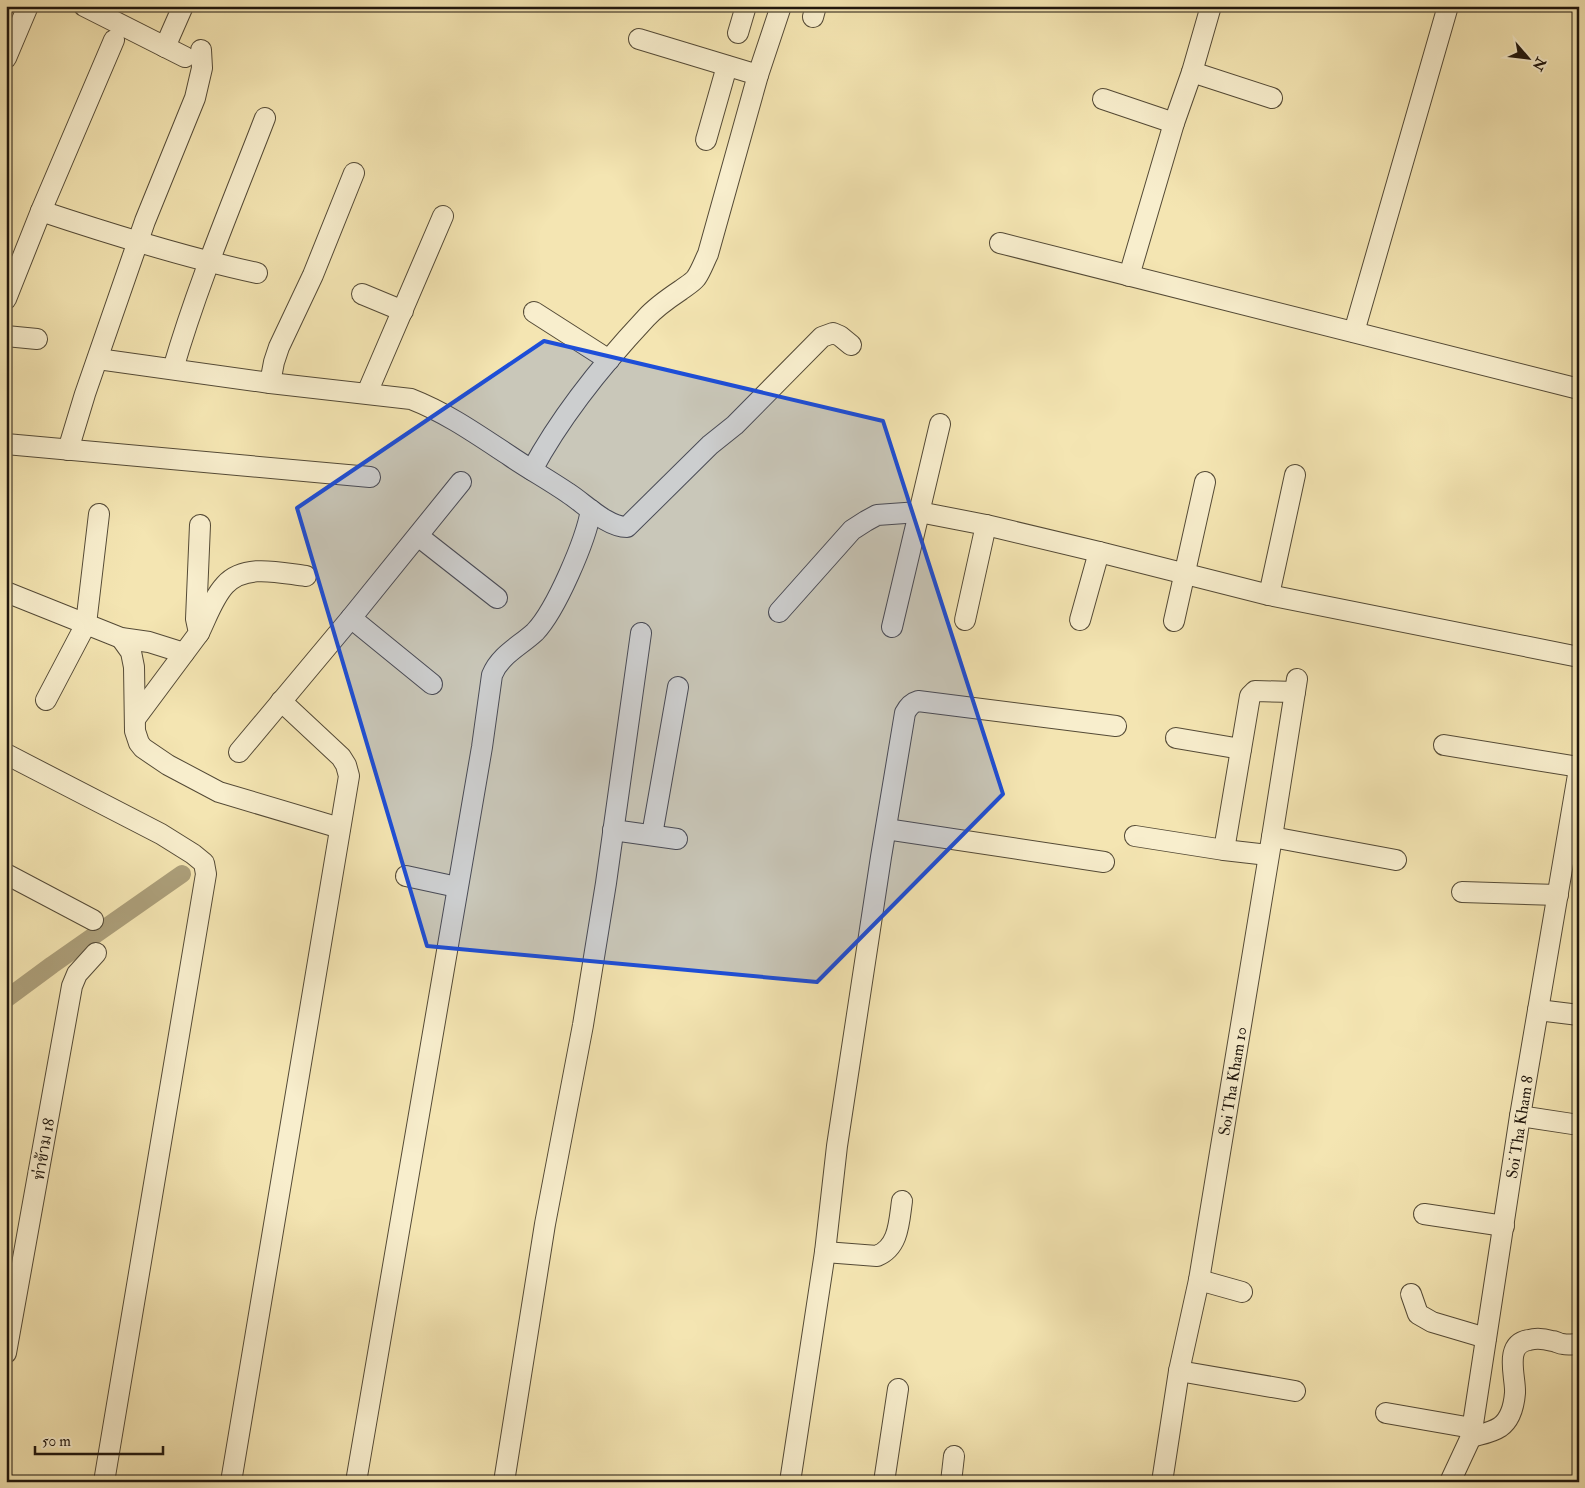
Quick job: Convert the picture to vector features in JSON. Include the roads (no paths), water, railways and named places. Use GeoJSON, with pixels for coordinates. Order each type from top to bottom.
{"type":"FeatureCollection","features":[{"type":"Feature","properties":{"kind":"street"},"geometry":{"type":"LineString","coordinates":[[6,58],[28,6]]}},
{"type":"Feature","properties":{"kind":"street"},"geometry":{"type":"LineString","coordinates":[[68,450],[82,402],[145,221],[195,98],[202,68],[193,54],[165,47],[84,6]]}},
{"type":"Feature","properties":{"kind":"street"},"geometry":{"type":"LineString","coordinates":[[165,47],[183,6]]}},
{"type":"Feature","properties":{"kind":"street"},"geometry":{"type":"LineString","coordinates":[[738,33],[746,6]]}},
{"type":"Feature","properties":{"kind":"street"},"geometry":{"type":"LineString","coordinates":[[532,470],[549,439],[570,408],[609,360],[647,317],[695,279],[701,269],[708,254],[758,75],[781,6]]}},
{"type":"Feature","properties":{"kind":"street"},"geometry":{"type":"LineString","coordinates":[[1129,276],[1211,6]]}},
{"type":"Feature","properties":{"kind":"street"},"geometry":{"type":"LineString","coordinates":[[1354,332],[1448,6]]}},
{"type":"Feature","properties":{"kind":"street"},"geometry":{"type":"LineString","coordinates":[[639,39],[758,75]]}},
{"type":"Feature","properties":{"kind":"street"},"geometry":{"type":"LineString","coordinates":[[6,299],[41,211],[114,40]]}},
{"type":"Feature","properties":{"kind":"street"},"geometry":{"type":"LineString","coordinates":[[706,140],[727,66]]}},
{"type":"Feature","properties":{"kind":"street"},"geometry":{"type":"LineString","coordinates":[[1192,72],[1272,98]]}},
{"type":"Feature","properties":{"kind":"street"},"geometry":{"type":"LineString","coordinates":[[1103,99],[1174,123]]}},
{"type":"Feature","properties":{"kind":"street"},"geometry":{"type":"LineString","coordinates":[[173,369],[182,336],[208,262],[265,118]]}},
{"type":"Feature","properties":{"kind":"street"},"geometry":{"type":"LineString","coordinates":[[270,383],[279,347],[312,275],[354,173]]}},
{"type":"Feature","properties":{"kind":"street"},"geometry":{"type":"LineString","coordinates":[[41,211],[138,243],[257,273]]}},
{"type":"Feature","properties":{"kind":"street"},"geometry":{"type":"LineString","coordinates":[[367,393],[443,216]]}},
{"type":"Feature","properties":{"kind":"street"},"geometry":{"type":"LineString","coordinates":[[1000,243],[1579,389]]}},
{"type":"Feature","properties":{"kind":"street"},"geometry":{"type":"LineString","coordinates":[[362,294],[403,311]]}},
{"type":"Feature","properties":{"kind":"street"},"geometry":{"type":"LineString","coordinates":[[534,312],[609,360]]}},
{"type":"Feature","properties":{"kind":"street"},"geometry":{"type":"LineString","coordinates":[[98,359],[270,383],[411,399],[458,421],[591,510],[617,526],[627,527],[710,445],[735,425],[742,415],[822,337],[833,333],[850,344]]}},
{"type":"Feature","properties":{"kind":"street"},"geometry":{"type":"LineString","coordinates":[[6,336],[37,339]]}},
{"type":"Feature","properties":{"kind":"street"},"geometry":{"type":"LineString","coordinates":[[892,627],[940,424]]}},
{"type":"Feature","properties":{"kind":"street"},"geometry":{"type":"LineString","coordinates":[[6,444],[370,477]]}},
{"type":"Feature","properties":{"kind":"street"},"geometry":{"type":"LineString","coordinates":[[1270,595],[1295,474]]}},
{"type":"Feature","properties":{"kind":"street"},"geometry":{"type":"LineString","coordinates":[[238,752],[351,618],[461,482]]}},
{"type":"Feature","properties":{"kind":"street"},"geometry":{"type":"LineString","coordinates":[[1174,620],[1205,482]]}},
{"type":"Feature","properties":{"kind":"street"},"geometry":{"type":"LineString","coordinates":[[356,1482],[482,747],[492,675],[496,666],[535,631],[545,619],[561,590],[584,536],[591,510]]}},
{"type":"Feature","properties":{"kind":"street"},"geometry":{"type":"LineString","coordinates":[[779,612],[852,530],[877,515],[919,512],[986,525],[1270,595],[1579,657]]}},
{"type":"Feature","properties":{"kind":"street"},"geometry":{"type":"LineString","coordinates":[[46,700],[86,624],[99,514]]}},
{"type":"Feature","properties":{"kind":"street"},"geometry":{"type":"LineString","coordinates":[[199,633],[196,619],[200,525]]}},
{"type":"Feature","properties":{"kind":"street"},"geometry":{"type":"LineString","coordinates":[[965,620],[986,525]]}},
{"type":"Feature","properties":{"kind":"street"},"geometry":{"type":"LineString","coordinates":[[418,536],[497,598]]}},
{"type":"Feature","properties":{"kind":"street"},"geometry":{"type":"LineString","coordinates":[[1080,620],[1098,552]]}},
{"type":"Feature","properties":{"kind":"street"},"geometry":{"type":"LineString","coordinates":[[135,719],[199,633],[220,593],[234,577],[262,571],[306,576]]}},
{"type":"Feature","properties":{"kind":"street"},"geometry":{"type":"LineString","coordinates":[[6,592],[121,638],[149,642],[184,653]]}},
{"type":"Feature","properties":{"kind":"street"},"geometry":{"type":"LineString","coordinates":[[351,618],[432,684]]}},
{"type":"Feature","properties":{"kind":"street"},"geometry":{"type":"LineString","coordinates":[[504,1482],[545,1224],[583,1025],[641,633]]}},
{"type":"Feature","properties":{"kind":"street"},"geometry":{"type":"LineString","coordinates":[[121,638],[131,652],[134,667],[134,732],[144,748],[168,765],[219,792],[340,828]]}},
{"type":"Feature","properties":{"kind":"street","name":"Soi Tha Kham 10"},"geometry":{"type":"LineString","coordinates":[[1162,1482],[1179,1371],[1199,1280],[1296,685],[1255,692],[1250,696],[1241,749]]}},
{"type":"Feature","properties":{"kind":"street"},"geometry":{"type":"LineString","coordinates":[[652,836],[678,686]]}},
{"type":"Feature","properties":{"kind":"street"},"geometry":{"type":"LineString","coordinates":[[231,1482],[349,776],[346,765],[341,757],[281,701]]}},
{"type":"Feature","properties":{"kind":"street"},"geometry":{"type":"LineString","coordinates":[[790,1482],[825,1252],[837,1146],[905,713],[908,707],[918,701],[1116,726]]}},
{"type":"Feature","properties":{"kind":"street"},"geometry":{"type":"LineString","coordinates":[[1176,738],[1241,749],[1224,850]]}},
{"type":"Feature","properties":{"kind":"street"},"geometry":{"type":"LineString","coordinates":[[1444,745],[1579,768]]}},
{"type":"Feature","properties":{"kind":"street"},"geometry":{"type":"LineString","coordinates":[[6,754],[161,834],[204,863],[206,874],[104,1482]]}},
{"type":"Feature","properties":{"kind":"street","name":"Soi Tha Kham 8"},"geometry":{"type":"LineString","coordinates":[[1450,1482],[1471,1433],[1538,1010],[1566,884],[1579,768]]}},
{"type":"Feature","properties":{"kind":"street"},"geometry":{"type":"LineString","coordinates":[[886,829],[1104,862]]}},
{"type":"Feature","properties":{"kind":"street"},"geometry":{"type":"LineString","coordinates":[[613,830],[677,839]]}},
{"type":"Feature","properties":{"kind":"street"},"geometry":{"type":"LineString","coordinates":[[1135,836],[1224,850],[1270,846],[1396,860]]}},
{"type":"Feature","properties":{"kind":"street"},"geometry":{"type":"LineString","coordinates":[[6,874],[93,920]]}},
{"type":"Feature","properties":{"kind":"street"},"geometry":{"type":"LineString","coordinates":[[406,876],[457,887]]}},
{"type":"Feature","properties":{"kind":"street"},"geometry":{"type":"LineString","coordinates":[[1462,892],[1566,884]]}},
{"type":"Feature","properties":{"kind":"street","name":"ท่าข้าม 18"},"geometry":{"type":"LineString","coordinates":[[6,1353],[72,986],[77,974],[96,953]]}},
{"type":"Feature","properties":{"kind":"street"},"geometry":{"type":"LineString","coordinates":[[1538,1010],[1579,1015]]}},
{"type":"Feature","properties":{"kind":"street"},"geometry":{"type":"LineString","coordinates":[[1520,1116],[1579,1125]]}},
{"type":"Feature","properties":{"kind":"street"},"geometry":{"type":"LineString","coordinates":[[825,1252],[877,1256],[882,1254],[889,1249],[896,1238],[902,1201]]}},
{"type":"Feature","properties":{"kind":"street"},"geometry":{"type":"LineString","coordinates":[[1424,1214],[1504,1226]]}},
{"type":"Feature","properties":{"kind":"street"},"geometry":{"type":"LineString","coordinates":[[1199,1280],[1242,1292]]}},
{"type":"Feature","properties":{"kind":"street"},"geometry":{"type":"LineString","coordinates":[[1411,1294],[1418,1314],[1432,1322],[1486,1338]]}},
{"type":"Feature","properties":{"kind":"street"},"geometry":{"type":"LineString","coordinates":[[1386,1413],[1471,1433],[1490,1433],[1501,1427],[1507,1420],[1513,1406],[1515,1394],[1512,1366],[1516,1347],[1527,1340],[1579,1344]]}},
{"type":"Feature","properties":{"kind":"street"},"geometry":{"type":"LineString","coordinates":[[1179,1371],[1295,1391]]}},
{"type":"Feature","properties":{"kind":"street"},"geometry":{"type":"LineString","coordinates":[[884,1482],[898,1389]]}},
{"type":"Feature","properties":{"kind":"street"},"geometry":{"type":"LineString","coordinates":[[951,1482],[954,1456]]}},
{"type":"Feature","properties":{"kind":"waterway"},"geometry":{"type":"LineString","coordinates":[[6,999],[182,874]]}}]}
